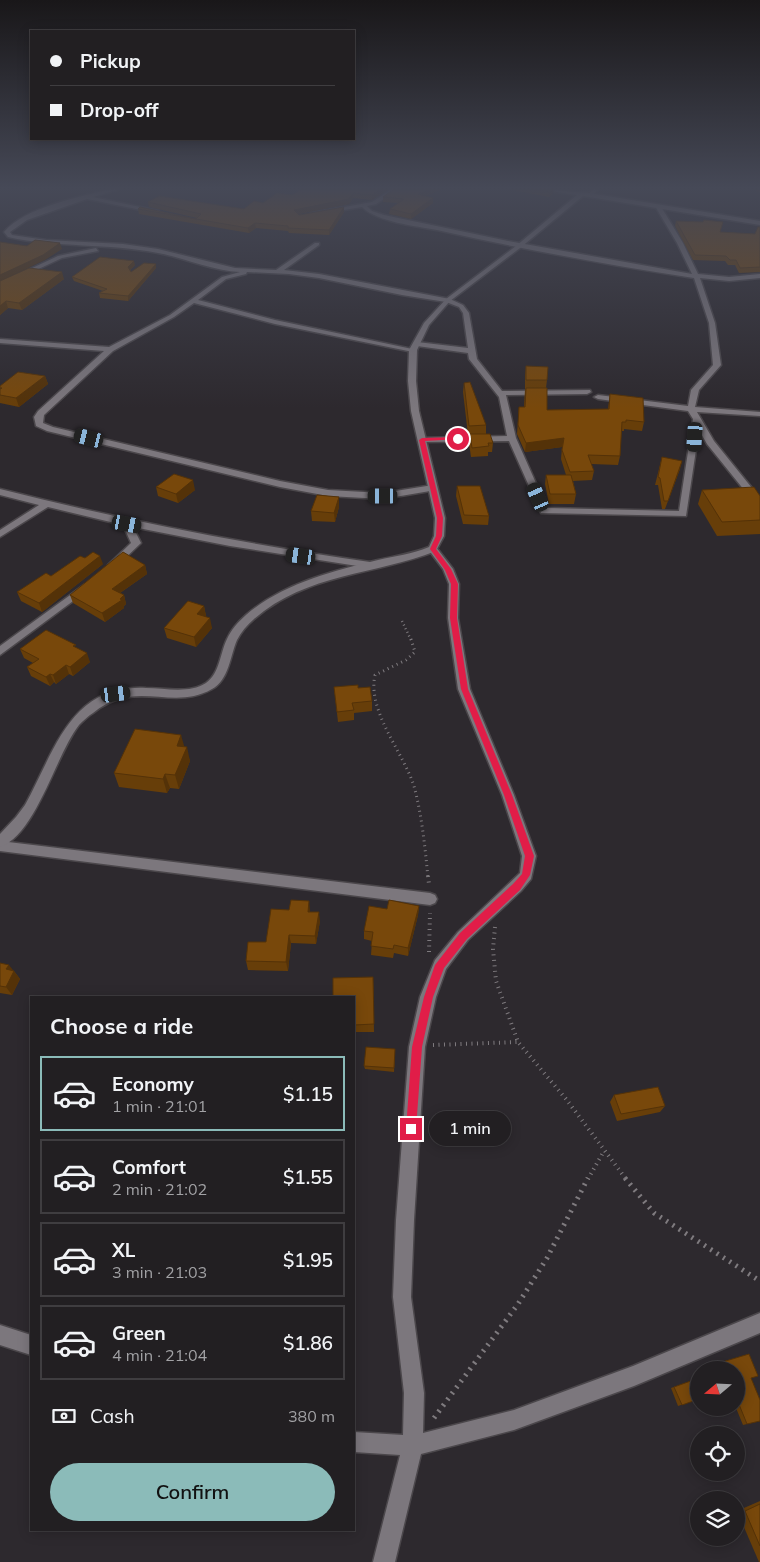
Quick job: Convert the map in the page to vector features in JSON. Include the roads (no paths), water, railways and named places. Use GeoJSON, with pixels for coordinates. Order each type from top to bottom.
{"type":"FeatureCollection","features":[{"type":"Feature","properties":{"kind":"street"},"geometry":{"type":"LineString","coordinates":[[0,285],[50,262]]}},
{"type":"Feature","properties":{"kind":"street"},"geometry":{"type":"LineString","coordinates":[[202,262],[234,270],[319,276],[402,293],[448,300],[465,309],[473,359],[477,367],[501,393],[512,438],[544,511],[683,514],[693,453],[696,420]]}},
{"type":"Feature","properties":{"kind":"street"},"geometry":{"type":"LineString","coordinates":[[277,272],[291,262]]}},
{"type":"Feature","properties":{"kind":"street"},"geometry":{"type":"LineString","coordinates":[[0,842],[10,834],[21,820],[58,750],[77,720],[98,702],[116,694],[139,691],[164,694],[190,693],[210,685],[218,676],[232,640],[244,622],[264,605],[326,578],[370,565],[414,557],[433,549],[439,536],[440,518],[415,411],[412,381],[415,347],[426,324],[448,300],[498,262]]}},
{"type":"Feature","properties":{"kind":"street"},"geometry":{"type":"LineString","coordinates":[[609,262],[696,276],[738,278],[760,276]]}},
{"type":"Feature","properties":{"kind":"street"},"geometry":{"type":"LineString","coordinates":[[689,262],[705,299],[714,333],[717,365],[695,390],[691,409],[696,420],[729,467],[760,504]]}},
{"type":"Feature","properties":{"kind":"street"},"geometry":{"type":"LineString","coordinates":[[253,271],[224,278],[172,316],[110,349],[41,413],[38,418],[39,424],[50,429],[180,461],[328,493],[383,496],[434,488]]}},
{"type":"Feature","properties":{"kind":"street"},"geometry":{"type":"LineString","coordinates":[[192,301],[275,322],[415,347],[473,351]]}},
{"type":"Feature","properties":{"kind":"street"},"geometry":{"type":"LineString","coordinates":[[0,341],[110,349]]}},
{"type":"Feature","properties":{"kind":"street"},"geometry":{"type":"LineString","coordinates":[[501,393],[587,392]]}},
{"type":"Feature","properties":{"kind":"street"},"geometry":{"type":"LineString","coordinates":[[598,397],[691,409],[760,414]]}},
{"type":"Feature","properties":{"kind":"street"},"geometry":{"type":"LineString","coordinates":[[422,440],[512,438]]}},
{"type":"Feature","properties":{"kind":"street"},"geometry":{"type":"LineString","coordinates":[[0,492],[45,505],[127,524],[253,548],[370,565]]}},
{"type":"Feature","properties":{"kind":"street"},"geometry":{"type":"LineString","coordinates":[[0,534],[45,505]]}},
{"type":"Feature","properties":{"kind":"street"},"geometry":{"type":"LineString","coordinates":[[0,651],[98,577],[134,546],[136,541],[127,524]]}},
{"type":"Feature","properties":{"kind":"street"},"geometry":{"type":"LineString","coordinates":[[384,1562],[413,1446],[414,1393],[402,1296],[405,1220],[417,1047],[428,997],[440,965],[463,936],[496,907],[526,875],[529,856],[508,795],[464,689],[453,618],[454,584],[448,569],[433,549]]}},
{"type":"Feature","properties":{"kind":"street"},"geometry":{"type":"LineString","coordinates":[[0,846],[430,899]]}},
{"type":"Feature","properties":{"kind":"street"},"geometry":{"type":"LineString","coordinates":[[355,1442],[413,1446],[514,1420],[634,1376],[760,1323]]}},
{"type":"Feature","properties":{"kind":"street"},"geometry":{"type":"LineString","coordinates":[[0,1335],[30,1345]]}}]}
